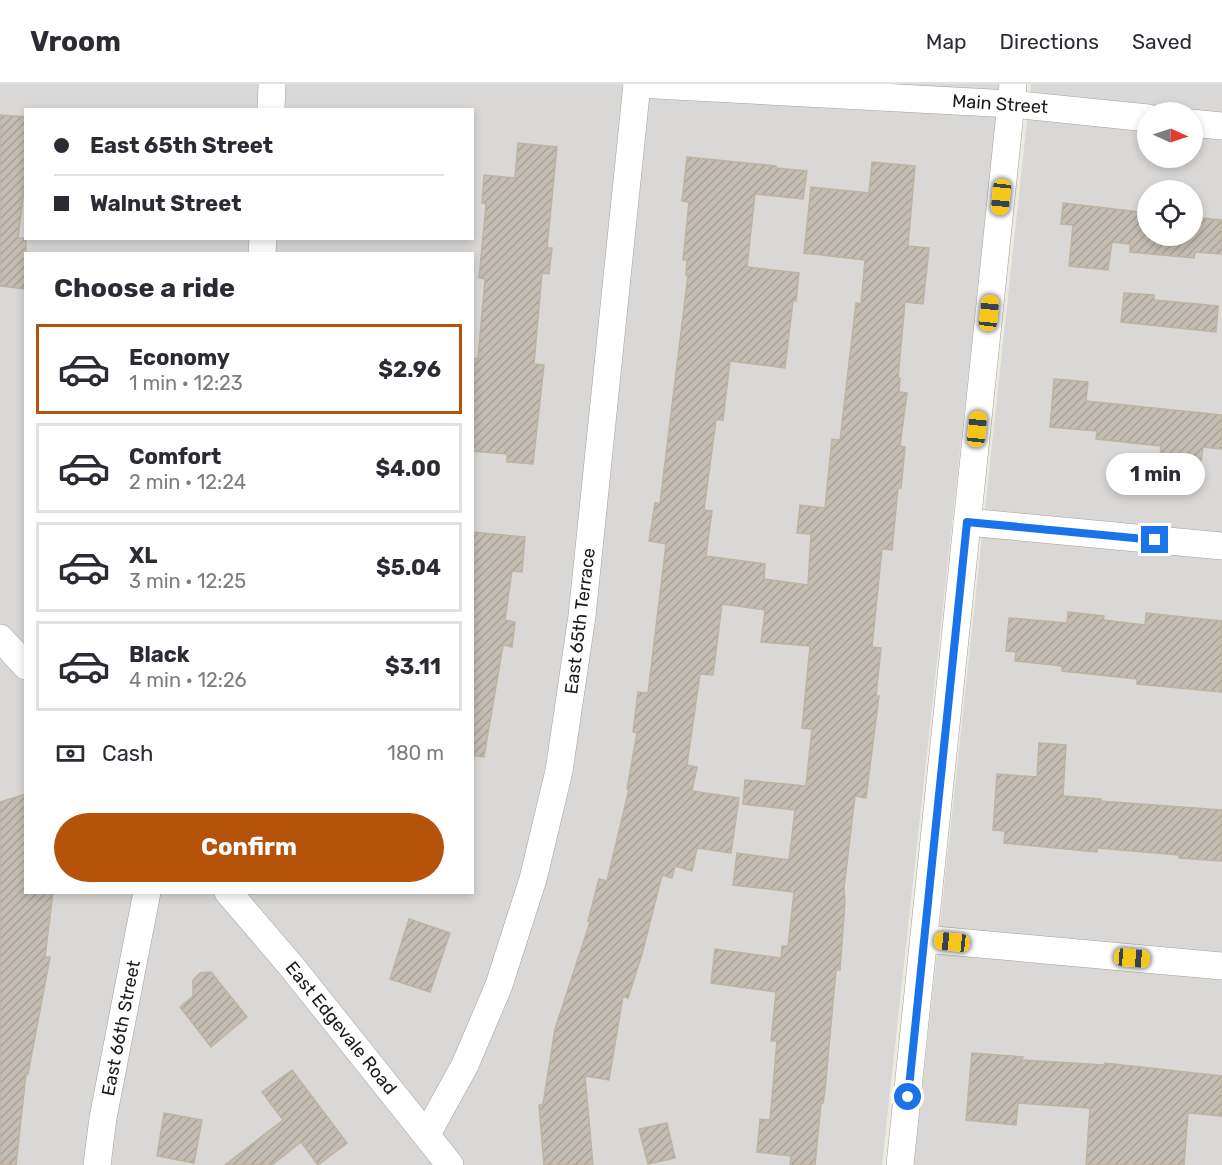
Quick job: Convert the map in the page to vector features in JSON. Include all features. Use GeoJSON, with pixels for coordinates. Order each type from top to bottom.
{"type":"FeatureCollection","features":[{"type":"Feature","properties":{"kind":"street"},"geometry":{"type":"LineString","coordinates":[[271,108],[272,84]]}},
{"type":"Feature","properties":{"kind":"street","name":"Main Street"},"geometry":{"type":"LineString","coordinates":[[637,84],[1012,94],[1137,116]]}},
{"type":"Feature","properties":{"kind":"street","name":"East 65th Terrace"},"geometry":{"type":"LineString","coordinates":[[427,1134],[465,1065],[499,985],[533,879],[559,771],[582,616],[637,84]]}},
{"type":"Feature","properties":{"kind":"street"},"geometry":{"type":"LineString","coordinates":[[900,1165],[1012,94]]}},
{"type":"Feature","properties":{"kind":"street"},"geometry":{"type":"LineString","coordinates":[[1203,124],[1222,126]]}},
{"type":"Feature","properties":{"kind":"street"},"geometry":{"type":"LineString","coordinates":[[967,522],[1222,546]]}},
{"type":"Feature","properties":{"kind":"street"},"geometry":{"type":"LineString","coordinates":[[0,638],[24,664]]}},
{"type":"Feature","properties":{"kind":"street","name":"East 66th Street"},"geometry":{"type":"LineString","coordinates":[[97,1165],[103,1118],[147,894]]}},
{"type":"Feature","properties":{"kind":"street","name":"East Edgevale Road"},"geometry":{"type":"LineString","coordinates":[[230,894],[292,967],[450,1165]]}},
{"type":"Feature","properties":{"kind":"street"},"geometry":{"type":"LineString","coordinates":[[924,939],[1222,966]]}},
{"type":"Feature","properties":{"kind":"shaded area"},"geometry":{"type":"Polygon","coordinates":[[[0,84],[1000,84],[882,1165],[0,1165],[0,84]]]}},
{"type":"Feature","properties":{"kind":"shaded area"},"geometry":{"type":"Polygon","coordinates":[[[1031,84],[1222,84],[1222,1165],[914,1165],[1031,84]]]}},
{"type":"Feature","properties":{"kind":"building"},"geometry":{"type":"Polygon","coordinates":[[[0,115],[24,117],[24,190],[18,238],[26,240],[26,252],[24,252],[24,289],[0,286],[0,115]]]}},
{"type":"Feature","properties":{"kind":"building"},"geometry":{"type":"Polygon","coordinates":[[[518,143],[557,147],[547,248],[552,248],[549,274],[542,273],[534,364],[544,365],[533,464],[507,462],[507,454],[474,451],[474,358],[478,359],[485,279],[479,278],[486,204],[482,203],[484,175],[515,178],[518,143]]]}},
{"type":"Feature","properties":{"kind":"building"},"geometry":{"type":"Polygon","coordinates":[[[687,157],[807,171],[803,199],[755,194],[747,267],[799,273],[796,301],[793,301],[785,368],[730,361],[723,420],[716,420],[704,510],[712,511],[706,556],[765,564],[764,579],[808,585],[811,534],[797,533],[800,505],[825,508],[832,439],[840,440],[856,303],[861,304],[865,260],[804,253],[811,187],[869,193],[872,162],[915,166],[908,246],[929,248],[923,304],[905,302],[898,378],[900,378],[899,392],[907,393],[900,446],[905,447],[901,488],[898,488],[892,550],[882,549],[872,647],[881,648],[876,696],[879,696],[866,798],[855,796],[844,888],[840,970],[836,970],[825,1090],[823,1103],[821,1103],[815,1165],[790,1165],[791,1156],[757,1152],[760,1119],[770,1120],[777,1041],[771,1041],[776,992],[711,983],[715,949],[781,958],[782,946],[788,946],[794,892],[733,885],[737,853],[789,860],[795,810],[743,804],[745,780],[806,786],[812,729],[802,728],[810,646],[761,642],[765,610],[722,604],[713,675],[700,674],[687,765],[697,767],[692,791],[739,798],[731,853],[697,848],[692,871],[675,866],[672,878],[662,875],[628,998],[623,996],[609,1080],[585,1076],[593,1165],[544,1165],[539,1105],[543,1104],[555,1029],[590,922],[588,921],[599,879],[607,881],[629,789],[627,789],[637,733],[633,732],[638,692],[648,693],[666,544],[649,541],[655,503],[660,503],[688,275],[686,275],[687,260],[683,260],[689,202],[682,201],[687,157]]]}},
{"type":"Feature","properties":{"kind":"building"},"geometry":{"type":"Polygon","coordinates":[[[1063,203],[1137,212],[1137,246],[1203,246],[1203,218],[1222,220],[1222,254],[1195,252],[1194,258],[1130,252],[1130,244],[1112,242],[1108,270],[1069,266],[1073,225],[1061,224],[1063,203]]]}},
{"type":"Feature","properties":{"kind":"building"},"geometry":{"type":"Polygon","coordinates":[[[1124,293],[1154,295],[1154,300],[1218,306],[1216,332],[1121,322],[1124,293]]]}},
{"type":"Feature","properties":{"kind":"building"},"geometry":{"type":"Polygon","coordinates":[[[1054,379],[1088,382],[1086,401],[1222,415],[1222,449],[1203,447],[1201,461],[1160,457],[1161,446],[1096,439],[1097,431],[1050,427],[1054,379]]]}},
{"type":"Feature","properties":{"kind":"building"},"geometry":{"type":"Polygon","coordinates":[[[474,532],[525,537],[522,572],[512,571],[505,620],[515,622],[512,647],[503,645],[484,757],[474,755],[474,532]]]}},
{"type":"Feature","properties":{"kind":"building"},"geometry":{"type":"Polygon","coordinates":[[[1068,612],[1104,616],[1103,620],[1145,625],[1146,613],[1222,621],[1222,692],[1137,684],[1137,679],[1062,671],[1062,666],[1015,661],[1016,652],[1006,651],[1009,618],[1067,623],[1068,612]]]}},
{"type":"Feature","properties":{"kind":"building"},"geometry":{"type":"Polygon","coordinates":[[[1039,743],[1066,745],[1063,796],[1222,810],[1222,861],[1097,848],[1097,852],[1004,843],[1005,831],[993,830],[997,774],[1037,777],[1039,743]]]}},
{"type":"Feature","properties":{"kind":"building"},"geometry":{"type":"Polygon","coordinates":[[[24,795],[24,894],[53,894],[45,957],[50,957],[28,1074],[26,1074],[16,1165],[0,1165],[0,802],[24,795]]]}},
{"type":"Feature","properties":{"kind":"building"},"geometry":{"type":"Polygon","coordinates":[[[409,919],[450,933],[430,992],[390,979],[409,919]]]}},
{"type":"Feature","properties":{"kind":"building"},"geometry":{"type":"Polygon","coordinates":[[[211,972],[247,1017],[211,1047],[180,1007],[193,996],[193,980],[200,973],[211,972]]]}},
{"type":"Feature","properties":{"kind":"building"},"geometry":{"type":"Polygon","coordinates":[[[972,1053],[1023,1057],[1022,1060],[1105,1065],[1105,1063],[1222,1076],[1222,1116],[1188,1113],[1184,1165],[1086,1165],[1090,1108],[1018,1103],[1016,1125],[966,1120],[972,1053]]]}},
{"type":"Feature","properties":{"kind":"building"},"geometry":{"type":"Polygon","coordinates":[[[292,1070],[347,1143],[318,1165],[301,1142],[272,1165],[225,1165],[283,1120],[262,1092],[292,1070]]]}},
{"type":"Feature","properties":{"kind":"building"},"geometry":{"type":"Polygon","coordinates":[[[164,1113],[202,1120],[194,1163],[157,1156],[164,1113]]]}},
{"type":"Feature","properties":{"kind":"building"},"geometry":{"type":"Polygon","coordinates":[[[667,1123],[675,1158],[648,1164],[639,1129],[667,1123]]]}},
{"type":"Feature","properties":{"kind":"route"},"geometry":{"type":"LineString","coordinates":[[908,1097],[967,522],[1155,540]]}}]}
